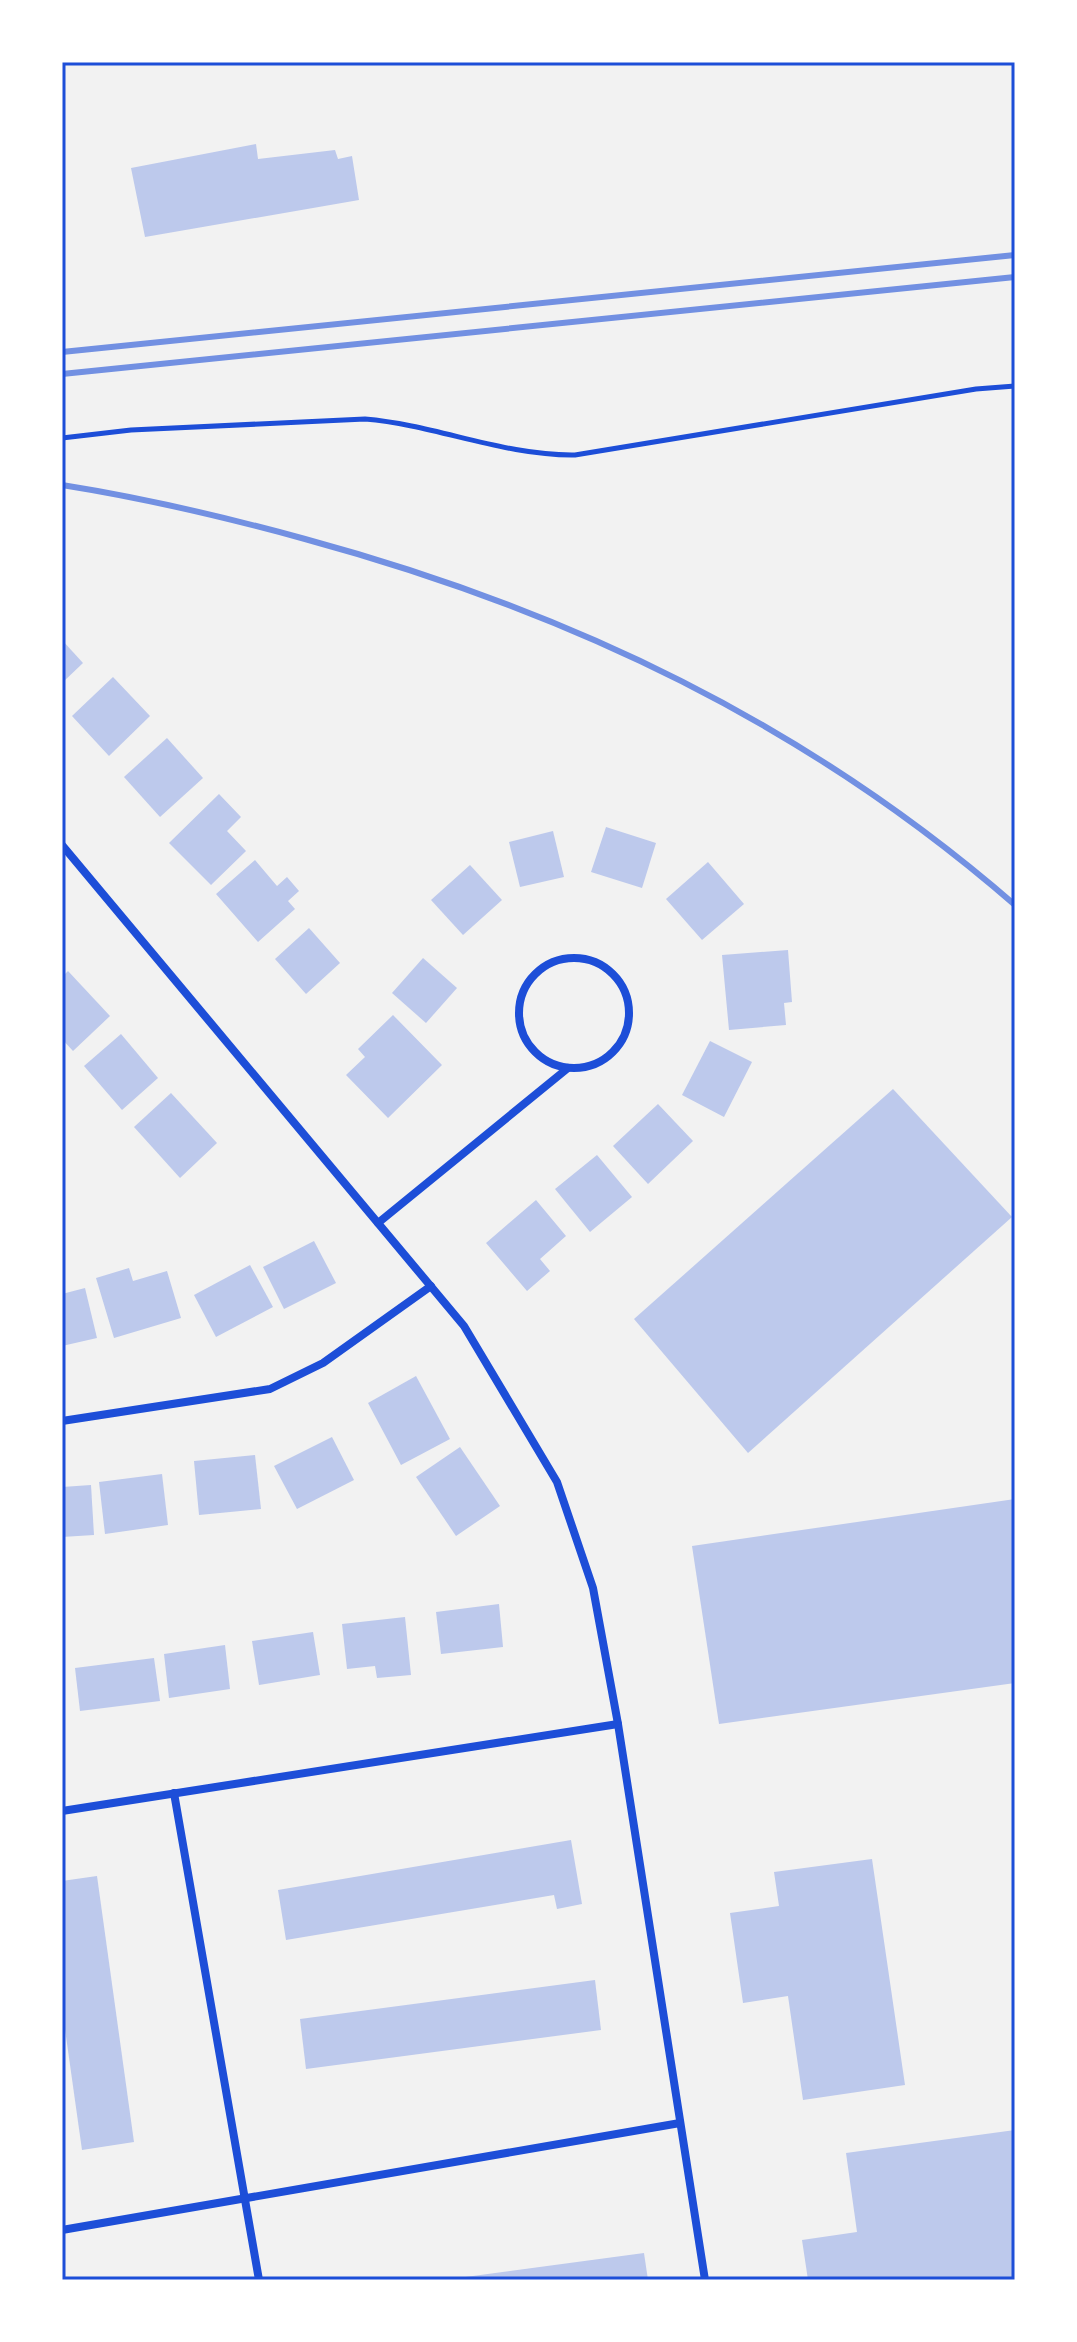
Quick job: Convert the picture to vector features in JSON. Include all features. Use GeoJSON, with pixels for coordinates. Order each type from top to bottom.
{"type":"FeatureCollection","features":[{"type":"Feature","properties":{"kind":"street"},"geometry":{"type":"LineString","coordinates":[[62,845],[464,1326],[557,1482],[593,1588],[618,1724],[705,2280]]}},
{"type":"Feature","properties":{"kind":"street"},"geometry":{"type":"LineString","coordinates":[[378,1223],[568,1068],[587,1066],[604,1059],[618,1046],[626,1029],[629,1010],[625,991],[615,976],[600,964],[583,958],[566,958],[549,963],[535,974],[525,988],[519,1005],[525,1039],[536,1053],[551,1063],[568,1068]]}},
{"type":"Feature","properties":{"kind":"street"},"geometry":{"type":"LineString","coordinates":[[62,1421],[270,1389],[323,1363],[431,1286]]}},
{"type":"Feature","properties":{"kind":"street"},"geometry":{"type":"LineString","coordinates":[[62,1811],[618,1724]]}},
{"type":"Feature","properties":{"kind":"street"},"geometry":{"type":"LineString","coordinates":[[174,1793],[259,2280]]}},
{"type":"Feature","properties":{"kind":"street"},"geometry":{"type":"LineString","coordinates":[[62,2230],[680,2123]]}},
{"type":"Feature","properties":{"kind":"path"},"geometry":{"type":"LineString","coordinates":[[62,438],[142,429],[365,419],[399,423],[531,453],[575,455],[976,389],[1015,386]]}},
{"type":"Feature","properties":{"kind":"building"},"geometry":{"type":"Polygon","coordinates":[[[256,144],[258,159],[335,150],[338,159],[352,156],[359,200],[145,237],[131,168],[256,144]]]}},
{"type":"Feature","properties":{"kind":"building"},"geometry":{"type":"Polygon","coordinates":[[[62,640],[83,663],[62,683],[62,640]]]}},
{"type":"Feature","properties":{"kind":"building"},"geometry":{"type":"Polygon","coordinates":[[[113,677],[150,716],[109,756],[72,716],[113,677]]]}},
{"type":"Feature","properties":{"kind":"building"},"geometry":{"type":"Polygon","coordinates":[[[167,738],[203,778],[160,817],[124,777],[167,738]]]}},
{"type":"Feature","properties":{"kind":"building"},"geometry":{"type":"Polygon","coordinates":[[[219,794],[241,817],[227,831],[246,851],[211,885],[169,843],[219,794]]]}},
{"type":"Feature","properties":{"kind":"building"},"geometry":{"type":"Polygon","coordinates":[[[606,827],[656,843],[642,888],[591,872],[606,827]]]}},
{"type":"Feature","properties":{"kind":"building"},"geometry":{"type":"Polygon","coordinates":[[[553,831],[564,877],[520,887],[509,842],[553,831]]]}},
{"type":"Feature","properties":{"kind":"building"},"geometry":{"type":"Polygon","coordinates":[[[255,860],[277,886],[287,877],[299,891],[288,901],[295,909],[258,942],[216,894],[255,860]]]}},
{"type":"Feature","properties":{"kind":"building"},"geometry":{"type":"Polygon","coordinates":[[[708,862],[744,904],[702,940],[666,899],[708,862]]]}},
{"type":"Feature","properties":{"kind":"building"},"geometry":{"type":"Polygon","coordinates":[[[470,865],[502,900],[463,935],[431,900],[470,865]]]}},
{"type":"Feature","properties":{"kind":"building"},"geometry":{"type":"Polygon","coordinates":[[[309,928],[340,963],[306,994],[275,959],[309,928]]]}},
{"type":"Feature","properties":{"kind":"building"},"geometry":{"type":"Polygon","coordinates":[[[788,950],[792,1002],[784,1003],[786,1025],[729,1030],[722,955],[788,950]]]}},
{"type":"Feature","properties":{"kind":"building"},"geometry":{"type":"Polygon","coordinates":[[[423,958],[457,988],[426,1023],[392,993],[423,958]]]}},
{"type":"Feature","properties":{"kind":"building"},"geometry":{"type":"Polygon","coordinates":[[[68,971],[110,1016],[73,1051],[62,1039],[62,977],[68,971]]]}},
{"type":"Feature","properties":{"kind":"building"},"geometry":{"type":"Polygon","coordinates":[[[393,1015],[442,1065],[388,1118],[346,1075],[365,1057],[358,1049],[393,1015]]]}},
{"type":"Feature","properties":{"kind":"building"},"geometry":{"type":"Polygon","coordinates":[[[121,1034],[158,1078],[122,1110],[84,1066],[121,1034]]]}},
{"type":"Feature","properties":{"kind":"building"},"geometry":{"type":"Polygon","coordinates":[[[710,1041],[752,1062],[724,1117],[682,1095],[710,1041]]]}},
{"type":"Feature","properties":{"kind":"building"},"geometry":{"type":"Polygon","coordinates":[[[893,1089],[1012,1217],[748,1453],[634,1319],[893,1089]]]}},
{"type":"Feature","properties":{"kind":"building"},"geometry":{"type":"Polygon","coordinates":[[[171,1093],[217,1143],[180,1178],[134,1127],[171,1093]]]}},
{"type":"Feature","properties":{"kind":"building"},"geometry":{"type":"Polygon","coordinates":[[[658,1104],[693,1141],[648,1184],[613,1146],[658,1104]]]}},
{"type":"Feature","properties":{"kind":"building"},"geometry":{"type":"Polygon","coordinates":[[[597,1155],[632,1197],[590,1232],[555,1189],[597,1155]]]}},
{"type":"Feature","properties":{"kind":"building"},"geometry":{"type":"Polygon","coordinates":[[[536,1200],[566,1236],[540,1259],[550,1271],[527,1291],[486,1243],[536,1200]]]}},
{"type":"Feature","properties":{"kind":"building"},"geometry":{"type":"Polygon","coordinates":[[[314,1241],[336,1283],[284,1309],[263,1267],[314,1241]]]}},
{"type":"Feature","properties":{"kind":"building"},"geometry":{"type":"Polygon","coordinates":[[[250,1265],[273,1307],[216,1337],[194,1295],[250,1265]]]}},
{"type":"Feature","properties":{"kind":"building"},"geometry":{"type":"Polygon","coordinates":[[[129,1268],[133,1281],[167,1271],[181,1318],[114,1338],[96,1278],[129,1268]]]}},
{"type":"Feature","properties":{"kind":"building"},"geometry":{"type":"Polygon","coordinates":[[[85,1288],[97,1338],[62,1346],[62,1294],[85,1288]]]}},
{"type":"Feature","properties":{"kind":"building"},"geometry":{"type":"Polygon","coordinates":[[[416,1376],[450,1439],[401,1465],[368,1403],[416,1376]]]}},
{"type":"Feature","properties":{"kind":"building"},"geometry":{"type":"Polygon","coordinates":[[[332,1437],[354,1480],[297,1509],[274,1466],[332,1437]]]}},
{"type":"Feature","properties":{"kind":"building"},"geometry":{"type":"Polygon","coordinates":[[[460,1447],[500,1506],[456,1536],[416,1477],[460,1447]]]}},
{"type":"Feature","properties":{"kind":"building"},"geometry":{"type":"Polygon","coordinates":[[[255,1455],[261,1509],[199,1515],[194,1461],[255,1455]]]}},
{"type":"Feature","properties":{"kind":"building"},"geometry":{"type":"Polygon","coordinates":[[[162,1474],[168,1525],[105,1534],[99,1482],[162,1474]]]}},
{"type":"Feature","properties":{"kind":"building"},"geometry":{"type":"Polygon","coordinates":[[[91,1485],[94,1535],[62,1537],[62,1487],[91,1485]]]}},
{"type":"Feature","properties":{"kind":"building"},"geometry":{"type":"Polygon","coordinates":[[[1015,1499],[1015,1683],[719,1724],[692,1546],[1015,1499]]]}},
{"type":"Feature","properties":{"kind":"building"},"geometry":{"type":"Polygon","coordinates":[[[499,1604],[503,1647],[441,1654],[436,1612],[499,1604]]]}},
{"type":"Feature","properties":{"kind":"building"},"geometry":{"type":"Polygon","coordinates":[[[405,1617],[411,1675],[377,1678],[375,1666],[347,1669],[342,1624],[405,1617]]]}},
{"type":"Feature","properties":{"kind":"building"},"geometry":{"type":"Polygon","coordinates":[[[313,1632],[320,1675],[259,1685],[252,1641],[313,1632]]]}},
{"type":"Feature","properties":{"kind":"building"},"geometry":{"type":"Polygon","coordinates":[[[225,1645],[230,1689],[169,1698],[164,1654],[225,1645]]]}},
{"type":"Feature","properties":{"kind":"building"},"geometry":{"type":"Polygon","coordinates":[[[154,1658],[160,1701],[80,1711],[75,1668],[154,1658]]]}},
{"type":"Feature","properties":{"kind":"building"},"geometry":{"type":"Polygon","coordinates":[[[571,1840],[582,1904],[557,1909],[554,1895],[286,1940],[278,1890],[571,1840]]]}},
{"type":"Feature","properties":{"kind":"building"},"geometry":{"type":"Polygon","coordinates":[[[872,1859],[905,2085],[803,2100],[788,1996],[743,2003],[730,1913],[779,1906],[774,1872],[872,1859]]]}},
{"type":"Feature","properties":{"kind":"building"},"geometry":{"type":"Polygon","coordinates":[[[97,1876],[134,2142],[82,2150],[62,2008],[62,1881],[97,1876]]]}},
{"type":"Feature","properties":{"kind":"building"},"geometry":{"type":"Polygon","coordinates":[[[595,1980],[601,2030],[306,2069],[300,2019],[595,1980]]]}},
{"type":"Feature","properties":{"kind":"building"},"geometry":{"type":"Polygon","coordinates":[[[1015,2130],[1015,2280],[808,2280],[802,2240],[857,2232],[846,2153],[1015,2130]]]}},
{"type":"Feature","properties":{"kind":"building"},"geometry":{"type":"Polygon","coordinates":[[[644,2253],[648,2280],[458,2278],[644,2253]]]}},
{"type":"Feature","properties":{"kind":"railway"},"geometry":{"type":"LineString","coordinates":[[62,352],[1015,255]]}},
{"type":"Feature","properties":{"kind":"railway"},"geometry":{"type":"LineString","coordinates":[[62,374],[1015,277]]}},
{"type":"Feature","properties":{"kind":"railway"},"geometry":{"type":"LineString","coordinates":[[62,485],[184,509],[305,539],[498,601],[591,639],[681,681],[769,729],[854,782],[936,840],[1015,905]]}}]}
